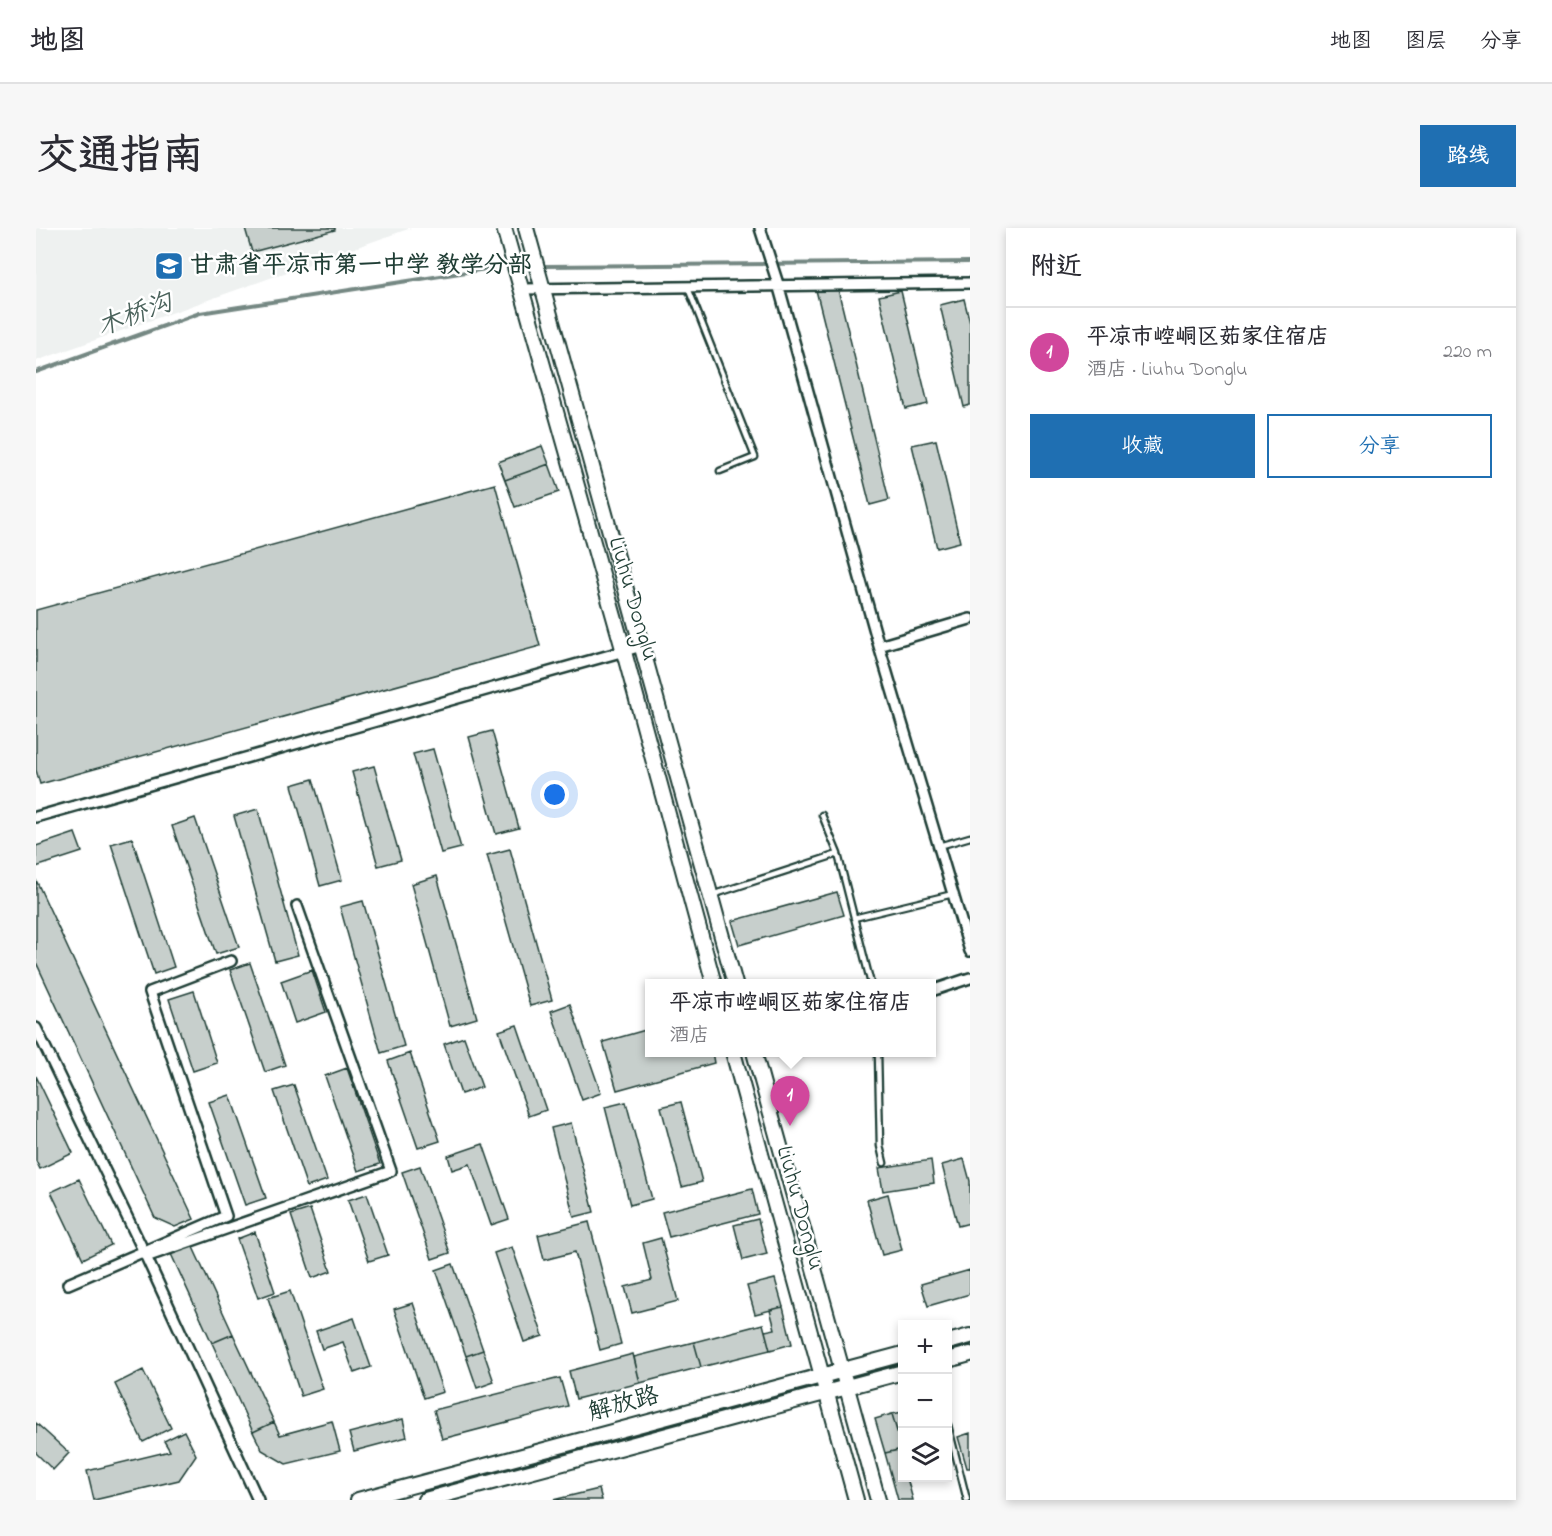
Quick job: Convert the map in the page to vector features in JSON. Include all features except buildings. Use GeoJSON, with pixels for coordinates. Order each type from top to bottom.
{"type":"FeatureCollection","features":[{"type":"Feature","properties":{"kind":"main road","name":"Liuhu Donglu"},"geometry":{"type":"LineString","coordinates":[[504,228],[624,652],[713,979]]}},
{"type":"Feature","properties":{"kind":"main road","name":"Liuhu Donglu"},"geometry":{"type":"LineString","coordinates":[[526,228],[734,979]]}},
{"type":"Feature","properties":{"kind":"main road","name":"Liuhu Donglu"},"geometry":{"type":"LineString","coordinates":[[735,1057],[856,1500]]}},
{"type":"Feature","properties":{"kind":"main road","name":"Liuhu Donglu"},"geometry":{"type":"LineString","coordinates":[[755,1057],[878,1500]]}},
{"type":"Feature","properties":{"kind":"main road"},"geometry":{"type":"LineString","coordinates":[[952,1341],[970,1336]]}},
{"type":"Feature","properties":{"kind":"main road"},"geometry":{"type":"LineString","coordinates":[[952,1359],[970,1354]]}},
{"type":"Feature","properties":{"kind":"main road","name":"解放路"},"geometry":{"type":"LineString","coordinates":[[358,1500],[898,1355]]}},
{"type":"Feature","properties":{"kind":"main road","name":"解放路"},"geometry":{"type":"LineString","coordinates":[[425,1500],[898,1373]]}},
{"type":"Feature","properties":{"kind":"street"},"geometry":{"type":"LineString","coordinates":[[760,228],[778,284],[879,646],[970,951]]}},
{"type":"Feature","properties":{"kind":"street"},"geometry":{"type":"LineString","coordinates":[[522,289],[970,283]]}},
{"type":"Feature","properties":{"kind":"street"},"geometry":{"type":"LineString","coordinates":[[879,646],[970,619]]}},
{"type":"Feature","properties":{"kind":"street"},"geometry":{"type":"LineString","coordinates":[[36,817],[642,646]]}},
{"type":"Feature","properties":{"kind":"street"},"geometry":{"type":"LineString","coordinates":[[68,1284],[145,1254],[391,1171],[297,906]]}},
{"type":"Feature","properties":{"kind":"street"},"geometry":{"type":"LineString","coordinates":[[145,1254],[226,1216],[150,992],[231,961]]}},
{"type":"Feature","properties":{"kind":"street"},"geometry":{"type":"LineString","coordinates":[[936,989],[970,978]]}},
{"type":"Feature","properties":{"kind":"street"},"geometry":{"type":"LineString","coordinates":[[36,1028],[145,1254],[258,1500]]}},
{"type":"Feature","properties":{"kind":"lane"},"geometry":{"type":"LineString","coordinates":[[687,286],[755,457],[720,471]]}},
{"type":"Feature","properties":{"kind":"lane"},"geometry":{"type":"LineString","coordinates":[[822,815],[838,854],[870,979]]}},
{"type":"Feature","properties":{"kind":"lane"},"geometry":{"type":"LineString","coordinates":[[939,846],[970,837]]}},
{"type":"Feature","properties":{"kind":"lane"},"geometry":{"type":"LineString","coordinates":[[711,895],[838,854]]}},
{"type":"Feature","properties":{"kind":"lane"},"geometry":{"type":"LineString","coordinates":[[854,918],[953,894]]}},
{"type":"Feature","properties":{"kind":"lane"},"geometry":{"type":"LineString","coordinates":[[878,1057],[880,1146],[884,1163]]}},
{"type":"Feature","properties":{"kind":"lane"},"geometry":{"type":"LineString","coordinates":[[949,1428],[967,1500]]}},
{"type":"Feature","properties":{"kind":"shaded area","name":"甘肃省平凉市第一中学 教学分部"},"geometry":{"type":"Polygon","coordinates":[[[36,228],[411,228],[36,361],[36,228]]]}},
{"type":"Feature","properties":{"kind":"waterway","name":"木桥沟"},"geometry":{"type":"LineString","coordinates":[[546,266],[970,262]]}},
{"type":"Feature","properties":{"kind":"waterway","name":"木桥沟"},"geometry":{"type":"LineString","coordinates":[[36,372],[200,313],[499,267]]}},
{"type":"Feature","properties":{"kind":"place","name":"甘肃省平凉市第一中学 教学分部"},"geometry":{"type":"Point","coordinates":[169,266]}},
{"type":"Feature","properties":{"kind":"place","name":"平凉市崆峒区茹家住宿店"},"geometry":{"type":"Point","coordinates":[790,1126]}}]}
